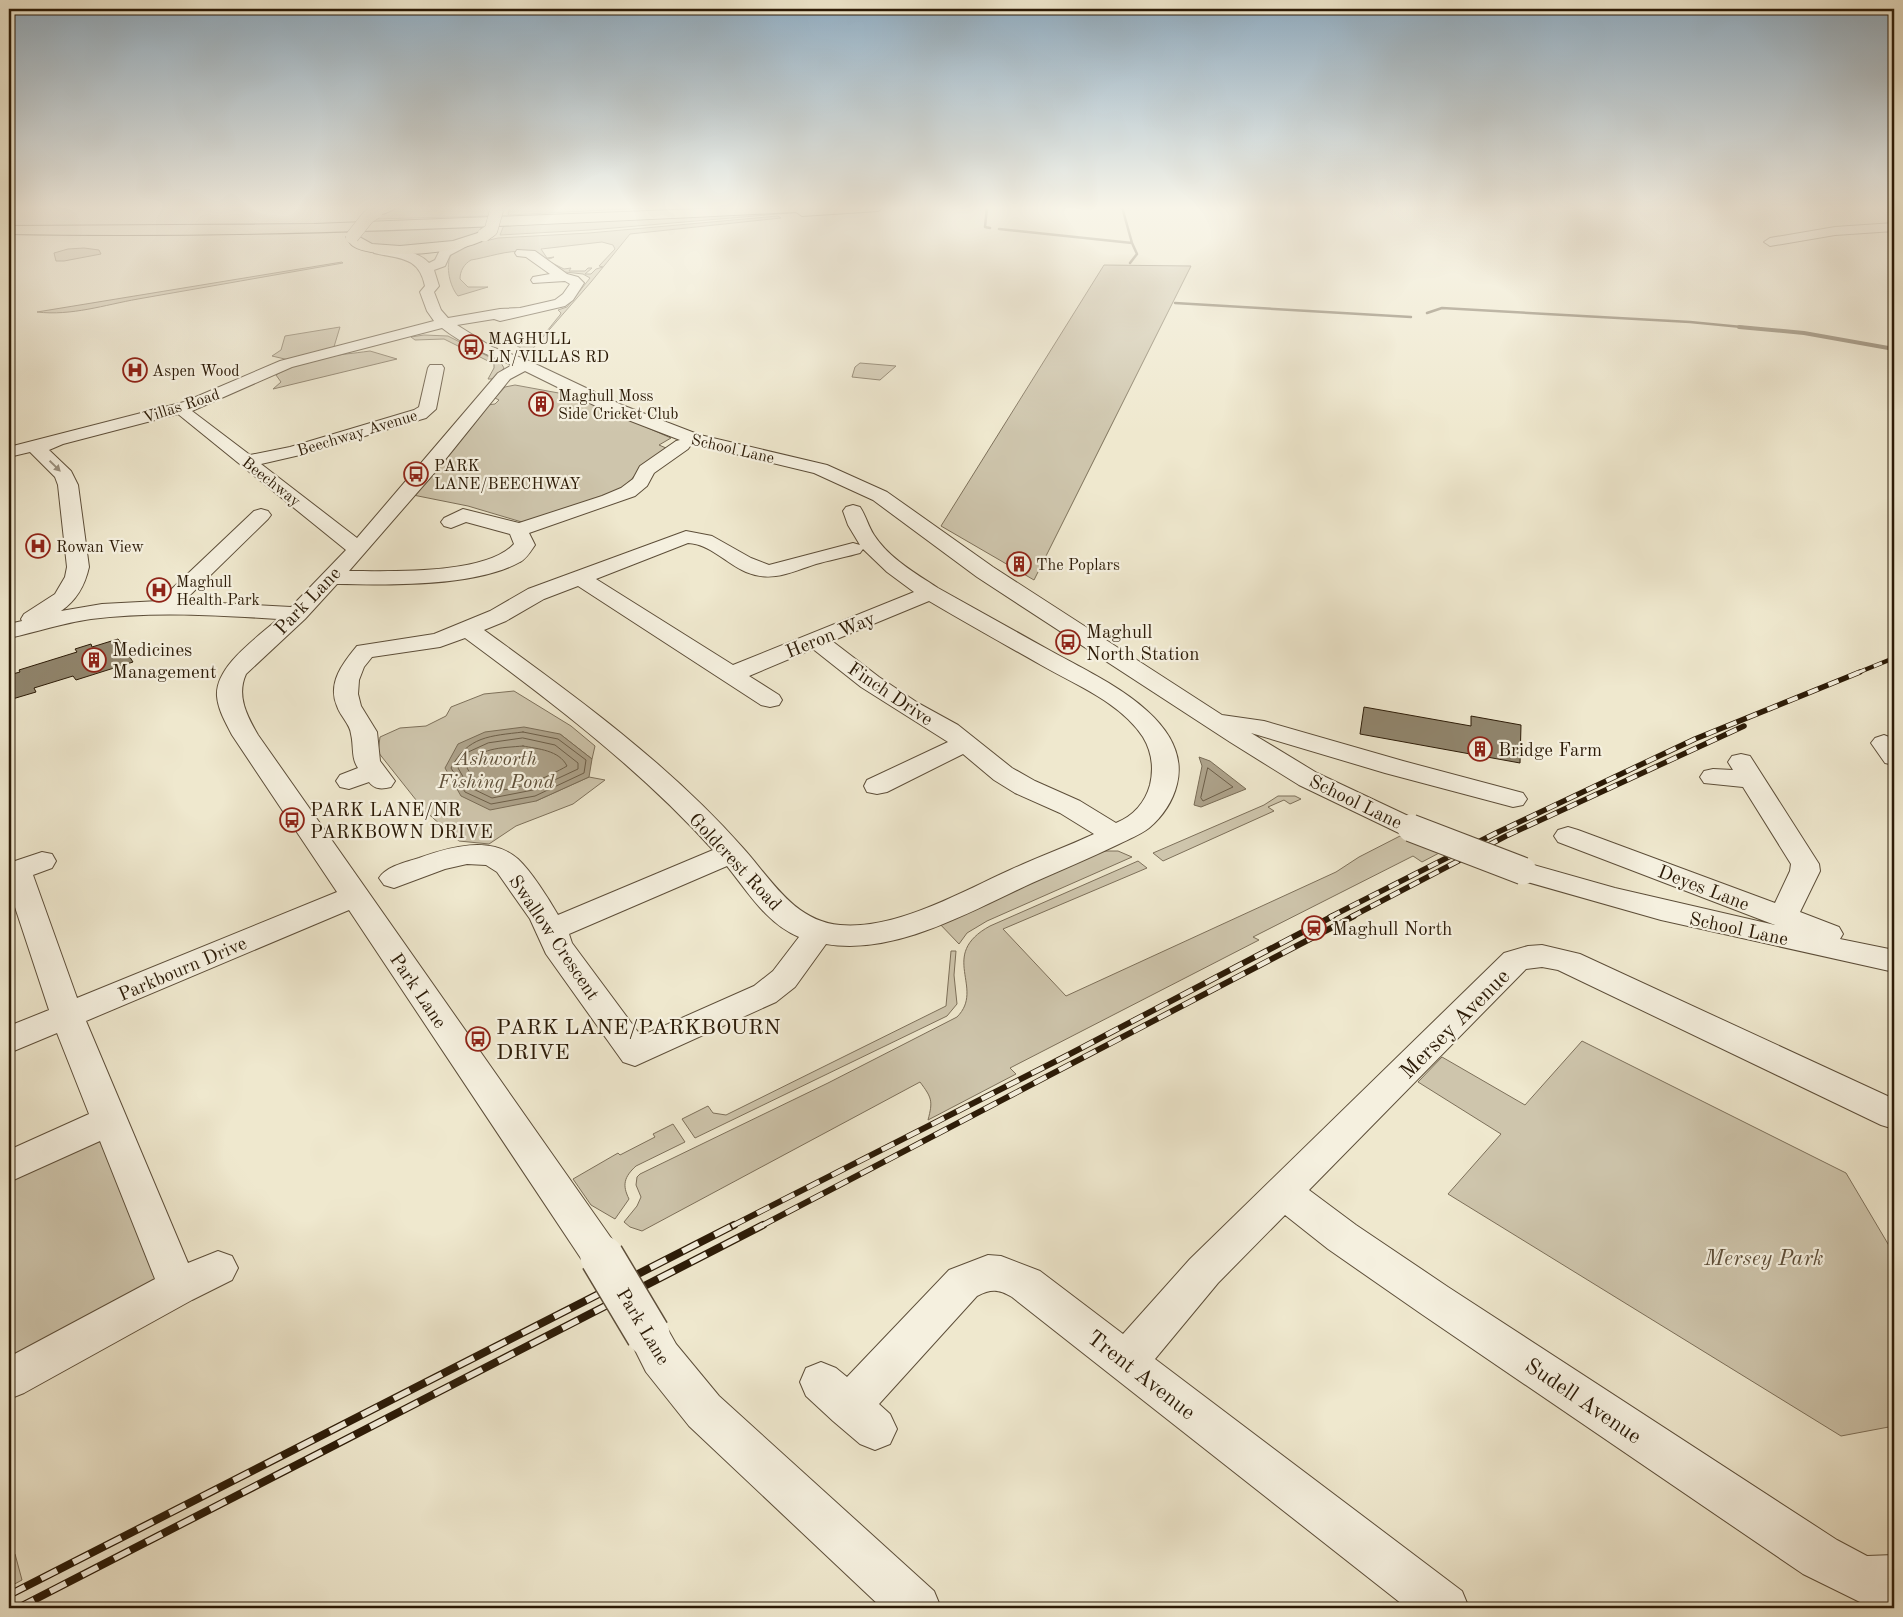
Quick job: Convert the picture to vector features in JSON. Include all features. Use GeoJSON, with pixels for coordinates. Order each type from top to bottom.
{"type":"FeatureCollection","features":[{"type":"Feature","properties":{"kind":"street","name":"School Lane"},"geometry":{"type":"LineString","coordinates":[[431,282],[432,286],[442,293],[442,303],[454,317],[528,366]]}},
{"type":"Feature","properties":{"kind":"street","name":"Villas Road"},"geometry":{"type":"LineString","coordinates":[[23,450],[190,406],[295,361],[459,321],[547,306],[563,301],[576,282]]}},
{"type":"Feature","properties":{"kind":"street","name":"School Lane"},"geometry":{"type":"LineString","coordinates":[[459,321],[487,350],[528,366],[616,409],[676,434],[820,469],[838,478],[846,494],[864,513],[907,518],[930,531],[985,572],[1284,765],[1333,792],[1411,828],[1523,871],[1622,901],[1690,918],[1864,954]]}},
{"type":"Feature","properties":{"kind":"street","name":"Park Lane"},"geometry":{"type":"LineString","coordinates":[[528,366],[499,383],[481,402],[430,467],[358,548],[297,614],[235,671],[228,683],[228,699],[235,716],[268,770],[602,1257],[661,1358],[704,1412],[917,1608]]}},
{"type":"Feature","properties":{"kind":"street","name":"Beechway Avenue"},"geometry":{"type":"LineString","coordinates":[[246,462],[294,451],[420,414],[427,409],[436,368]]}},
{"type":"Feature","properties":{"kind":"street","name":"Beechway"},"geometry":{"type":"LineString","coordinates":[[186,414],[358,548]]}},
{"type":"Feature","properties":{"kind":"street"},"geometry":{"type":"LineString","coordinates":[[518,530],[628,492],[640,482],[647,470],[682,446]]}},
{"type":"Feature","properties":{"kind":"street","name":"Villas Road"},"geometry":{"type":"LineString","coordinates":[[23,450],[64,475],[68,485],[78,567],[73,588]]}},
{"type":"Feature","properties":{"kind":"street"},"geometry":{"type":"LineString","coordinates":[[349,781],[378,776],[367,762],[364,732],[349,706],[346,694],[347,680],[353,666],[365,651],[440,640],[469,630],[536,594],[690,536],[701,538],[745,563],[766,572],[779,570],[808,560],[864,513]]}},
{"type":"Feature","properties":{"kind":"street","name":"Goldcrest Road"},"geometry":{"type":"LineString","coordinates":[[469,630],[588,720],[644,766],[732,853],[764,895],[799,924],[818,933],[842,937],[902,928],[1134,826],[1145,816],[1160,796],[1165,784],[1166,772],[1163,748],[1152,730],[1135,712],[1108,693],[930,593],[886,561],[870,546],[864,513]]}},
{"type":"Feature","properties":{"kind":"street"},"geometry":{"type":"LineString","coordinates":[[164,609],[261,515]]}},
{"type":"Feature","properties":{"kind":"street"},"geometry":{"type":"LineString","coordinates":[[330,577],[426,576],[495,566],[515,557],[524,549],[524,541],[518,530],[505,524],[463,515],[451,522]]}},
{"type":"Feature","properties":{"kind":"street"},"geometry":{"type":"LineString","coordinates":[[579,577],[770,700]]}},
{"type":"Feature","properties":{"kind":"street"},"geometry":{"type":"LineString","coordinates":[[9,630],[46,611],[73,588],[80,602],[101,611]]}},
{"type":"Feature","properties":{"kind":"street","name":"Heron Way"},"geometry":{"type":"LineString","coordinates":[[730,675],[930,593]]}},
{"type":"Feature","properties":{"kind":"street"},"geometry":{"type":"LineString","coordinates":[[9,630],[101,611],[164,609],[297,614]]}},
{"type":"Feature","properties":{"kind":"street","name":"Finch Drive"},"geometry":{"type":"LineString","coordinates":[[816,640],[870,682],[909,708],[949,730],[1003,774],[1025,787],[1070,807],[1115,835]]}},
{"type":"Feature","properties":{"kind":"street"},"geometry":{"type":"LineString","coordinates":[[1215,722],[1255,726],[1513,799]]}},
{"type":"Feature","properties":{"kind":"street"},"geometry":{"type":"LineString","coordinates":[[1284,765],[1300,740]]}},
{"type":"Feature","properties":{"kind":"street"},"geometry":{"type":"LineString","coordinates":[[877,786],[966,743]]}},
{"type":"Feature","properties":{"kind":"street"},"geometry":{"type":"LineString","coordinates":[[1713,777],[1746,770],[1805,864],[1805,871],[1784,916]]}},
{"type":"Feature","properties":{"kind":"street","name":"Deyes Lane"},"geometry":{"type":"LineString","coordinates":[[1568,836],[1784,916],[1852,944],[1864,954],[1894,961]]}},
{"type":"Feature","properties":{"kind":"street"},"geometry":{"type":"LineString","coordinates":[[553,929],[732,853]]}},
{"type":"Feature","properties":{"kind":"street","name":"Swallow Crescent"},"geometry":{"type":"LineString","coordinates":[[394,878],[438,854],[476,855],[498,860],[506,865],[553,929],[557,946],[635,1053],[770,990],[784,979],[818,933]]}},
{"type":"Feature","properties":{"kind":"street"},"geometry":{"type":"LineString","coordinates":[[22,868],[67,1016],[178,1287]]}},
{"type":"Feature","properties":{"kind":"street","name":"Parkbourn Drive"},"geometry":{"type":"LineString","coordinates":[[9,1040],[355,896]]}},
{"type":"Feature","properties":{"kind":"street","name":"Mersey Avenue"},"geometry":{"type":"LineString","coordinates":[[1126,1362],[1204,1271],[1515,960],[1539,955],[1556,957],[1894,1114]]}},
{"type":"Feature","properties":{"kind":"street"},"geometry":{"type":"LineString","coordinates":[[9,1167],[111,1120]]}},
{"type":"Feature","properties":{"kind":"street","name":"Sudell Avenue"},"geometry":{"type":"LineString","coordinates":[[1285,1192],[1342,1237],[1434,1300],[1820,1557],[1864,1580],[1894,1579]]}},
{"type":"Feature","properties":{"kind":"street"},"geometry":{"type":"LineString","coordinates":[[9,1379],[178,1287],[218,1268]]}},
{"type":"Feature","properties":{"kind":"street","name":"Trent Avenue"},"geometry":{"type":"LineString","coordinates":[[848,1406],[963,1283],[980,1274],[1005,1273],[1026,1284],[1446,1608]]}},
{"type":"Feature","properties":{"kind":"green space"},"geometry":{"type":"Polygon","coordinates":[[[217,282],[232,282],[88,309],[50,313],[37,312],[217,282]]]}},
{"type":"Feature","properties":{"kind":"green space"},"geometry":{"type":"Polygon","coordinates":[[[451,282],[463,282],[468,287],[488,287],[458,296],[451,282]]]}},
{"type":"Feature","properties":{"kind":"green space"},"geometry":{"type":"Polygon","coordinates":[[[586,282],[591,282],[529,353],[514,344],[529,344],[541,337],[560,315],[561,313],[558,310],[567,307],[586,282]]]}},
{"type":"Feature","properties":{"kind":"green space"},"geometry":{"type":"Polygon","coordinates":[[[1093,282],[1183,282],[1034,580],[941,526],[1093,282]]]}},
{"type":"Feature","properties":{"kind":"green space"},"geometry":{"type":"Polygon","coordinates":[[[340,327],[333,350],[289,360],[272,356],[281,350],[285,336],[340,327]]]}},
{"type":"Feature","properties":{"kind":"green space"},"geometry":{"type":"Polygon","coordinates":[[[424,335],[448,336],[501,363],[504,368],[494,379],[488,379],[494,364],[444,339],[415,340],[411,337],[424,335]]]}},
{"type":"Feature","properties":{"kind":"green space"},"geometry":{"type":"Polygon","coordinates":[[[370,351],[397,359],[273,389],[281,382],[276,375],[298,364],[321,358],[370,351]]]}},
{"type":"Feature","properties":{"kind":"green space"},"geometry":{"type":"Polygon","coordinates":[[[860,363],[896,366],[880,380],[852,377],[855,367],[860,363]]]}},
{"type":"Feature","properties":{"kind":"green space"},"geometry":{"type":"Polygon","coordinates":[[[515,385],[575,396],[671,438],[659,445],[666,448],[644,464],[631,480],[618,491],[525,523],[468,506],[413,495],[487,405],[495,404],[499,400],[495,398],[505,387],[515,385]]]}},
{"type":"Feature","properties":{"kind":"green space"},"geometry":{"type":"Polygon","coordinates":[[[514,691],[571,726],[595,746],[592,759],[560,734],[536,801],[589,777],[605,780],[573,804],[516,826],[489,844],[459,841],[424,810],[378,752],[380,737],[400,728],[426,726],[446,716],[451,707],[484,694],[514,691]]]}},
{"type":"Feature","properties":{"kind":"green space"},"geometry":{"type":"Polygon","coordinates":[[[1278,796],[1295,796],[1301,799],[1290,804],[1284,800],[1268,807],[1274,811],[1163,861],[1153,853],[1264,805],[1278,796]]]}},
{"type":"Feature","properties":{"kind":"green space"},"geometry":{"type":"Polygon","coordinates":[[[1400,836],[1441,852],[1422,862],[1413,856],[1253,937],[1259,940],[1010,1068],[1016,1074],[928,1120],[931,1108],[930,1100],[920,1082],[642,1231],[630,1227],[624,1222],[637,1206],[641,1197],[636,1185],[637,1177],[640,1174],[828,1083],[957,1017],[965,1006],[967,995],[964,960],[967,948],[975,937],[990,926],[1138,861],[1147,868],[1003,929],[1066,996],[1336,872],[1359,857],[1400,836]]]}},
{"type":"Feature","properties":{"kind":"green space"},"geometry":{"type":"Polygon","coordinates":[[[1118,851],[1132,857],[987,921],[967,933],[959,944],[937,921],[1097,853],[1118,851]]]}},
{"type":"Feature","properties":{"kind":"green space"},"geometry":{"type":"Polygon","coordinates":[[[951,951],[956,951],[954,975],[957,1004],[947,1016],[695,1138],[682,1119],[708,1106],[713,1113],[726,1115],[946,1006],[951,951]]]}},
{"type":"Feature","properties":{"kind":"green space","name":"Mersey Park"},"geometry":{"type":"Polygon","coordinates":[[[1582,1041],[1846,1173],[1894,1254],[1894,1426],[1841,1436],[1448,1194],[1501,1134],[1418,1082],[1442,1057],[1525,1105],[1582,1041]]]}},
{"type":"Feature","properties":{"kind":"green space"},"geometry":{"type":"Polygon","coordinates":[[[673,1124],[685,1142],[636,1166],[632,1170],[625,1181],[625,1189],[629,1199],[615,1219],[591,1205],[573,1179],[618,1153],[620,1155],[655,1137],[653,1134],[673,1124]]]}},
{"type":"Feature","properties":{"kind":"green space"},"geometry":{"type":"Polygon","coordinates":[[[92,1141],[102,1142],[157,1276],[147,1289],[132,1302],[112,1315],[67,1341],[9,1370],[9,1175],[71,1146],[92,1141]]]}},
{"type":"Feature","properties":{"kind":"green space"},"geometry":{"type":"Polygon","coordinates":[[[15,1554],[22,1580],[9,1587],[9,1557],[15,1554]]]}},
{"type":"Feature","properties":{"kind":"water","name":"Ashworth Fishing Pond"},"geometry":{"type":"Polygon","coordinates":[[[524,727],[560,734],[592,759],[589,777],[536,801],[490,810],[461,796],[445,768],[458,744],[485,732],[524,727]]]}},
{"type":"Feature","properties":{"kind":"water"},"geometry":{"type":"Polygon","coordinates":[[[1199,757],[1210,761],[1246,789],[1201,807],[1194,805],[1202,766],[1199,757]]]}},
{"type":"Feature","properties":{"kind":"building"},"geometry":{"type":"Polygon","coordinates":[[[118,639],[133,662],[76,680],[73,676],[34,688],[36,692],[9,700],[9,675],[20,672],[19,670],[77,652],[75,649],[91,644],[92,647],[118,639]]]}},
{"type":"Feature","properties":{"kind":"building","name":"Bridge Farm"},"geometry":{"type":"Polygon","coordinates":[[[1364,707],[1471,726],[1471,716],[1521,725],[1520,763],[1360,734],[1364,707]]]}},
{"type":"Feature","properties":{"kind":"waterway"},"geometry":{"type":"LineString","coordinates":[[1175,303],[1411,317]]}},
{"type":"Feature","properties":{"kind":"waterway"},"geometry":{"type":"LineString","coordinates":[[1427,313],[1442,308],[1690,322],[1752,328]]}},
{"type":"Feature","properties":{"kind":"waterway"},"geometry":{"type":"LineString","coordinates":[[1739,327],[1804,333],[1894,349]]}},
{"type":"Feature","properties":{"kind":"railway"},"geometry":{"type":"LineString","coordinates":[[1857,673],[1894,658]]}},
{"type":"Feature","properties":{"kind":"railway"},"geometry":{"type":"LineString","coordinates":[[1330,917],[1496,833],[1695,739],[1860,672]]}},
{"type":"Feature","properties":{"kind":"railway"},"geometry":{"type":"LineString","coordinates":[[1351,917],[1506,836],[1744,726]]}},
{"type":"Feature","properties":{"kind":"railway"},"geometry":{"type":"LineString","coordinates":[[732,1226],[1068,1055],[1333,916]]}},
{"type":"Feature","properties":{"kind":"railway"},"geometry":{"type":"LineString","coordinates":[[761,1226],[1354,916]]}},
{"type":"Feature","properties":{"kind":"railway"},"geometry":{"type":"LineString","coordinates":[[9,1595],[734,1225]]}},
{"type":"Feature","properties":{"kind":"railway"},"geometry":{"type":"LineString","coordinates":[[18,1608],[763,1225]]}},
{"type":"Feature","properties":{"kind":"place","name":"MAGHULL LN/VILLAS RD"},"geometry":{"type":"Point","coordinates":[471,347]}},
{"type":"Feature","properties":{"kind":"place","name":"Aspen Wood"},"geometry":{"type":"Point","coordinates":[135,370]}},
{"type":"Feature","properties":{"kind":"place","name":"Maghull Moss Side Cricket Club"},"geometry":{"type":"Point","coordinates":[541,404]}},
{"type":"Feature","properties":{"kind":"place","name":"PARK LANE/BEECHWAY"},"geometry":{"type":"Point","coordinates":[416,474]}},
{"type":"Feature","properties":{"kind":"place","name":"Rowan View"},"geometry":{"type":"Point","coordinates":[38,546]}},
{"type":"Feature","properties":{"kind":"place","name":"The Poplars"},"geometry":{"type":"Point","coordinates":[1019,564]}},
{"type":"Feature","properties":{"kind":"place","name":"Maghull Health Park"},"geometry":{"type":"Point","coordinates":[159,590]}},
{"type":"Feature","properties":{"kind":"place","name":"Maghull North Station"},"geometry":{"type":"Point","coordinates":[1068,642]}},
{"type":"Feature","properties":{"kind":"place","name":"Medicines Management"},"geometry":{"type":"Point","coordinates":[94,660]}},
{"type":"Feature","properties":{"kind":"place","name":"Bridge Farm"},"geometry":{"type":"Point","coordinates":[1480,749]}},
{"type":"Feature","properties":{"kind":"place","name":"PARK LANE/NR PARKBOWN DRIVE"},"geometry":{"type":"Point","coordinates":[292,820]}},
{"type":"Feature","properties":{"kind":"place","name":"Maghull North"},"geometry":{"type":"Point","coordinates":[1314,928]}},
{"type":"Feature","properties":{"kind":"place","name":"PARK LANE/PARKBOURN DRIVE"},"geometry":{"type":"Point","coordinates":[478,1039]}}]}
